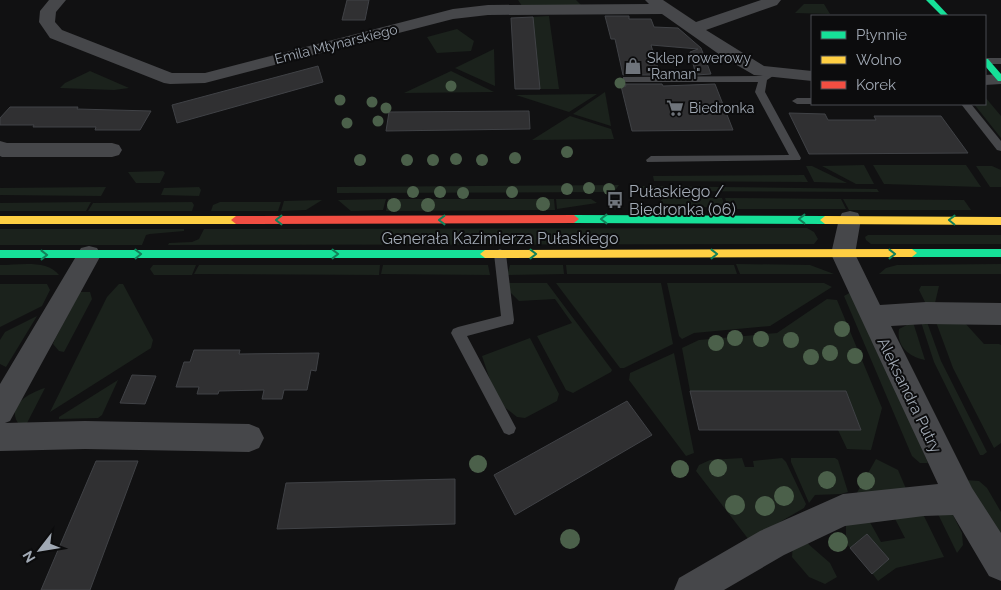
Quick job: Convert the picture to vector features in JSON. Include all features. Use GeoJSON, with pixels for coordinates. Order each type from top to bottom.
{"type":"FeatureCollection","features":[{"type":"Feature","properties":{"kind":"main road"},"geometry":{"type":"LineString","coordinates":[[930,0],[945,15]]}},
{"type":"Feature","properties":{"kind":"main road"},"geometry":{"type":"LineString","coordinates":[[986,62],[1001,79]]}},
{"type":"Feature","properties":{"kind":"main road","name":"Generała Kazimierza Pułaskiego"},"geometry":{"type":"LineString","coordinates":[[0,220],[1001,221]]}},
{"type":"Feature","properties":{"kind":"main road","name":"Generała Kazimierza Pułaskiego"},"geometry":{"type":"LineString","coordinates":[[0,254],[1001,253]]}},
{"type":"Feature","properties":{"kind":"street","name":"Emila Młynarskiego"},"geometry":{"type":"LineString","coordinates":[[58,0],[48,11],[47,22],[56,34],[170,80],[205,78],[453,14],[488,10],[660,5]]}},
{"type":"Feature","properties":{"kind":"street"},"geometry":{"type":"LineString","coordinates":[[694,28],[773,0]]}},
{"type":"Feature","properties":{"kind":"street"},"geometry":{"type":"LineString","coordinates":[[660,5],[729,53],[768,76],[811,76]]}},
{"type":"Feature","properties":{"kind":"street"},"geometry":{"type":"LineString","coordinates":[[986,80],[1001,79]]}},
{"type":"Feature","properties":{"kind":"street"},"geometry":{"type":"LineString","coordinates":[[0,148],[2,150],[112,150]]}},
{"type":"Feature","properties":{"kind":"street"},"geometry":{"type":"LineString","coordinates":[[843,254],[850,220]]}},
{"type":"Feature","properties":{"kind":"street","name":"Aleksandra Putry"},"geometry":{"type":"LineString","coordinates":[[843,254],[961,499],[1001,564]]}},
{"type":"Feature","properties":{"kind":"street"},"geometry":{"type":"LineString","coordinates":[[0,411],[89,255]]}},
{"type":"Feature","properties":{"kind":"street"},"geometry":{"type":"LineString","coordinates":[[872,316],[926,313],[1001,314]]}},
{"type":"Feature","properties":{"kind":"street"},"geometry":{"type":"LineString","coordinates":[[0,437],[85,435],[249,438]]}},
{"type":"Feature","properties":{"kind":"street"},"geometry":{"type":"LineString","coordinates":[[691,590],[772,543],[842,510],[924,500],[961,499]]}},
{"type":"Feature","properties":{"kind":"lane"},"geometry":{"type":"LineString","coordinates":[[986,61],[1001,61]]}},
{"type":"Feature","properties":{"kind":"lane"},"geometry":{"type":"LineString","coordinates":[[626,79],[768,76],[760,92],[796,158],[651,160]]}},
{"type":"Feature","properties":{"kind":"lane"},"geometry":{"type":"LineString","coordinates":[[797,101],[811,101]]}},
{"type":"Feature","properties":{"kind":"lane"},"geometry":{"type":"LineString","coordinates":[[967,105],[1001,148]]}},
{"type":"Feature","properties":{"kind":"lane"},"geometry":{"type":"LineString","coordinates":[[500,254],[508,320],[458,333],[510,428]]}},
{"type":"Feature","properties":{"kind":"shaded area"},"geometry":{"type":"Polygon","coordinates":[[[518,0],[576,0],[581,5],[522,6],[518,0]]]}},
{"type":"Feature","properties":{"kind":"shaded area"},"geometry":{"type":"Polygon","coordinates":[[[804,4],[824,4],[830,14],[795,13],[804,4]]]}},
{"type":"Feature","properties":{"kind":"shaded area"},"geometry":{"type":"Polygon","coordinates":[[[549,16],[559,89],[540,89],[532,17],[549,16]]]}},
{"type":"Feature","properties":{"kind":"shaded area"},"geometry":{"type":"Polygon","coordinates":[[[457,29],[474,41],[471,51],[437,53],[427,37],[457,29]]]}},
{"type":"Feature","properties":{"kind":"shaded area"},"geometry":{"type":"Polygon","coordinates":[[[494,49],[495,86],[455,68],[494,49]]]}},
{"type":"Feature","properties":{"kind":"shaded area"},"geometry":{"type":"Polygon","coordinates":[[[90,71],[129,88],[114,90],[60,88],[65,83],[90,71]]]}},
{"type":"Feature","properties":{"kind":"shaded area"},"geometry":{"type":"Polygon","coordinates":[[[451,71],[494,92],[404,93],[451,71]]]}},
{"type":"Feature","properties":{"kind":"shaded area"},"geometry":{"type":"Polygon","coordinates":[[[605,92],[611,126],[573,114],[605,92]]]}},
{"type":"Feature","properties":{"kind":"shaded area"},"geometry":{"type":"Polygon","coordinates":[[[597,94],[569,112],[516,95],[597,94]]]}},
{"type":"Feature","properties":{"kind":"shaded area"},"geometry":{"type":"Polygon","coordinates":[[[986,98],[1001,116],[1001,138],[975,105],[986,105],[986,98]]]}},
{"type":"Feature","properties":{"kind":"shaded area"},"geometry":{"type":"Polygon","coordinates":[[[570,116],[611,129],[614,139],[532,140],[570,116]]]}},
{"type":"Feature","properties":{"kind":"shaded area"},"geometry":{"type":"Polygon","coordinates":[[[864,165],[874,184],[856,184],[822,166],[864,165]]]}},
{"type":"Feature","properties":{"kind":"shaded area"},"geometry":{"type":"Polygon","coordinates":[[[873,165],[966,165],[981,187],[884,184],[873,165]]]}},
{"type":"Feature","properties":{"kind":"shaded area"},"geometry":{"type":"Polygon","coordinates":[[[806,166],[812,166],[847,183],[814,182],[806,166]]]}},
{"type":"Feature","properties":{"kind":"shaded area"},"geometry":{"type":"Polygon","coordinates":[[[976,166],[992,166],[1001,170],[1001,187],[990,187],[976,166]]]}},
{"type":"Feature","properties":{"kind":"shaded area"},"geometry":{"type":"Polygon","coordinates":[[[163,171],[165,173],[160,183],[136,183],[128,172],[163,171]]]}},
{"type":"Feature","properties":{"kind":"shaded area"},"geometry":{"type":"Polygon","coordinates":[[[804,175],[808,182],[654,181],[653,176],[804,175]]]}},
{"type":"Feature","properties":{"kind":"shaded area"},"geometry":{"type":"Polygon","coordinates":[[[619,185],[614,192],[337,193],[337,187],[619,185]]]}},
{"type":"Feature","properties":{"kind":"shaded area"},"geometry":{"type":"Polygon","coordinates":[[[640,186],[877,189],[879,192],[647,191],[640,186]]]}},
{"type":"Feature","properties":{"kind":"shaded area"},"geometry":{"type":"Polygon","coordinates":[[[106,187],[101,196],[0,195],[0,188],[106,187]]]}},
{"type":"Feature","properties":{"kind":"shaded area"},"geometry":{"type":"Polygon","coordinates":[[[199,187],[201,190],[199,196],[161,195],[164,188],[199,187]]]}},
{"type":"Feature","properties":{"kind":"shaded area"},"geometry":{"type":"Polygon","coordinates":[[[664,198],[722,198],[726,209],[658,203],[664,198]]]}},
{"type":"Feature","properties":{"kind":"shaded area"},"geometry":{"type":"Polygon","coordinates":[[[725,198],[841,199],[846,209],[729,209],[725,198]]]}},
{"type":"Feature","properties":{"kind":"shaded area"},"geometry":{"type":"Polygon","coordinates":[[[386,199],[383,210],[351,211],[338,200],[386,199]]]}},
{"type":"Feature","properties":{"kind":"shaded area"},"geometry":{"type":"Polygon","coordinates":[[[388,199],[554,199],[555,210],[386,211],[388,199]]]}},
{"type":"Feature","properties":{"kind":"shaded area"},"geometry":{"type":"Polygon","coordinates":[[[556,199],[591,199],[597,203],[557,209],[556,199]]]}},
{"type":"Feature","properties":{"kind":"shaded area"},"geometry":{"type":"Polygon","coordinates":[[[843,199],[964,200],[971,210],[849,210],[843,199]]]}},
{"type":"Feature","properties":{"kind":"shaded area"},"geometry":{"type":"Polygon","coordinates":[[[322,200],[306,210],[281,211],[284,201],[322,200]]]}},
{"type":"Feature","properties":{"kind":"shaded area"},"geometry":{"type":"Polygon","coordinates":[[[91,202],[86,211],[0,211],[0,203],[91,202]]]}},
{"type":"Feature","properties":{"kind":"shaded area"},"geometry":{"type":"Polygon","coordinates":[[[192,202],[194,205],[192,211],[88,211],[93,203],[192,202]]]}},
{"type":"Feature","properties":{"kind":"shaded area"},"geometry":{"type":"Polygon","coordinates":[[[220,202],[281,202],[278,211],[211,211],[213,205],[220,202]]]}},
{"type":"Feature","properties":{"kind":"shaded area"},"geometry":{"type":"Polygon","coordinates":[[[807,228],[814,232],[818,239],[814,244],[168,245],[169,243],[192,242],[199,239],[204,229],[807,228]]]}},
{"type":"Feature","properties":{"kind":"shaded area"},"geometry":{"type":"Polygon","coordinates":[[[0,229],[184,229],[184,231],[146,235],[142,245],[0,245],[0,229]]]}},
{"type":"Feature","properties":{"kind":"shaded area"},"geometry":{"type":"Polygon","coordinates":[[[868,235],[1001,235],[1001,244],[871,244],[865,237],[868,235]]]}},
{"type":"Feature","properties":{"kind":"shaded area"},"geometry":{"type":"Polygon","coordinates":[[[736,264],[810,265],[834,274],[740,274],[736,264]]]}},
{"type":"Feature","properties":{"kind":"shaded area"},"geometry":{"type":"Polygon","coordinates":[[[1001,264],[1001,274],[879,274],[886,268],[897,265],[1001,264]]]}},
{"type":"Feature","properties":{"kind":"shaded area"},"geometry":{"type":"Polygon","coordinates":[[[0,265],[40,265],[54,270],[59,275],[0,275],[0,265]]]}},
{"type":"Feature","properties":{"kind":"shaded area"},"geometry":{"type":"Polygon","coordinates":[[[153,265],[196,265],[192,275],[154,275],[150,269],[153,265]]]}},
{"type":"Feature","properties":{"kind":"shaded area"},"geometry":{"type":"Polygon","coordinates":[[[199,265],[380,265],[379,275],[194,274],[199,265]]]}},
{"type":"Feature","properties":{"kind":"shaded area"},"geometry":{"type":"Polygon","coordinates":[[[383,265],[488,265],[490,275],[381,274],[383,265]]]}},
{"type":"Feature","properties":{"kind":"shaded area"},"geometry":{"type":"Polygon","coordinates":[[[510,265],[563,265],[564,274],[507,275],[510,265]]]}},
{"type":"Feature","properties":{"kind":"shaded area"},"geometry":{"type":"Polygon","coordinates":[[[566,265],[734,265],[737,274],[567,274],[566,265]]]}},
{"type":"Feature","properties":{"kind":"shaded area"},"geometry":{"type":"Polygon","coordinates":[[[505,283],[547,283],[612,370],[611,372],[573,393],[566,390],[537,336],[572,323],[555,299],[519,301],[505,287],[505,283]]]}},
{"type":"Feature","properties":{"kind":"shaded area"},"geometry":{"type":"Polygon","coordinates":[[[556,283],[661,283],[673,344],[624,368],[620,368],[556,283]]]}},
{"type":"Feature","properties":{"kind":"shaded area"},"geometry":{"type":"Polygon","coordinates":[[[667,283],[824,283],[832,287],[770,326],[694,333],[682,339],[679,336],[667,283]]]}},
{"type":"Feature","properties":{"kind":"shaded area"},"geometry":{"type":"Polygon","coordinates":[[[0,284],[47,284],[50,290],[42,306],[0,327],[0,284]]]}},
{"type":"Feature","properties":{"kind":"shaded area"},"geometry":{"type":"Polygon","coordinates":[[[119,284],[123,284],[153,340],[151,348],[50,412],[107,297],[119,284]]]}},
{"type":"Feature","properties":{"kind":"shaded area"},"geometry":{"type":"Polygon","coordinates":[[[921,286],[939,286],[935,303],[926,304],[919,290],[921,286]]]}},
{"type":"Feature","properties":{"kind":"shaded area"},"geometry":{"type":"Polygon","coordinates":[[[853,291],[928,463],[920,463],[912,456],[844,296],[853,291]]]}},
{"type":"Feature","properties":{"kind":"shaded area"},"geometry":{"type":"Polygon","coordinates":[[[80,292],[90,292],[92,299],[64,352],[59,351],[53,344],[80,292]]]}},
{"type":"Feature","properties":{"kind":"shaded area"},"geometry":{"type":"Polygon","coordinates":[[[827,299],[837,300],[882,408],[871,450],[847,449],[838,430],[861,430],[846,391],[690,391],[682,348],[699,340],[777,333],[827,299]]]}},
{"type":"Feature","properties":{"kind":"shaded area"},"geometry":{"type":"Polygon","coordinates":[[[37,316],[6,367],[0,364],[0,340],[5,332],[37,316]]]}},
{"type":"Feature","properties":{"kind":"shaded area"},"geometry":{"type":"Polygon","coordinates":[[[913,322],[925,360],[919,359],[905,350],[900,341],[899,329],[913,322]]]}},
{"type":"Feature","properties":{"kind":"shaded area"},"geometry":{"type":"Polygon","coordinates":[[[921,322],[927,322],[941,361],[987,452],[983,455],[980,455],[934,362],[921,322]]]}},
{"type":"Feature","properties":{"kind":"shaded area"},"geometry":{"type":"Polygon","coordinates":[[[936,322],[964,322],[984,344],[1001,345],[1001,443],[994,448],[953,368],[936,322]]]}},
{"type":"Feature","properties":{"kind":"shaded area"},"geometry":{"type":"Polygon","coordinates":[[[530,338],[559,394],[557,401],[525,418],[517,417],[497,401],[482,356],[530,338]]]}},
{"type":"Feature","properties":{"kind":"shaded area"},"geometry":{"type":"Polygon","coordinates":[[[674,353],[694,453],[686,456],[629,380],[630,373],[674,353]]]}},
{"type":"Feature","properties":{"kind":"shaded area"},"geometry":{"type":"Polygon","coordinates":[[[118,380],[102,415],[98,418],[59,419],[59,417],[118,380]]]}},
{"type":"Feature","properties":{"kind":"shaded area"},"geometry":{"type":"Polygon","coordinates":[[[45,388],[26,425],[18,423],[15,411],[18,405],[27,396],[45,388]]]}},
{"type":"Feature","properties":{"kind":"shaded area"},"geometry":{"type":"Polygon","coordinates":[[[742,458],[745,467],[754,467],[753,461],[782,458],[786,462],[806,504],[804,508],[749,540],[696,471],[699,465],[710,460],[742,458]]]}},
{"type":"Feature","properties":{"kind":"shaded area"},"geometry":{"type":"Polygon","coordinates":[[[791,458],[835,458],[838,460],[848,492],[815,495],[809,503],[791,458]]]}},
{"type":"Feature","properties":{"kind":"shaded area"},"geometry":{"type":"Polygon","coordinates":[[[876,459],[898,470],[907,491],[854,498],[876,459]]]}},
{"type":"Feature","properties":{"kind":"shaded area"},"geometry":{"type":"Polygon","coordinates":[[[965,480],[979,481],[987,488],[1001,512],[1001,543],[965,480]]]}},
{"type":"Feature","properties":{"kind":"shaded area"},"geometry":{"type":"Polygon","coordinates":[[[936,510],[953,515],[962,533],[963,545],[957,553],[936,510]]]}},
{"type":"Feature","properties":{"kind":"shaded area"},"geometry":{"type":"Polygon","coordinates":[[[922,512],[944,557],[896,568],[878,581],[872,573],[889,559],[867,534],[850,548],[846,542],[846,521],[867,517],[881,542],[905,538],[893,515],[922,512]]]}},
{"type":"Feature","properties":{"kind":"shaded area"},"geometry":{"type":"Polygon","coordinates":[[[799,536],[830,563],[837,577],[825,584],[809,577],[792,557],[793,540],[799,536]]]}},
{"type":"Feature","properties":{"kind":"building"},"geometry":{"type":"Polygon","coordinates":[[[347,0],[369,0],[365,20],[342,20],[347,0]]]}},
{"type":"Feature","properties":{"kind":"building"},"geometry":{"type":"Polygon","coordinates":[[[605,16],[629,16],[629,19],[651,19],[654,27],[678,28],[701,48],[711,74],[696,75],[690,52],[698,49],[651,45],[660,75],[623,75],[615,39],[611,39],[605,16]]]}},
{"type":"Feature","properties":{"kind":"building"},"geometry":{"type":"Polygon","coordinates":[[[533,17],[540,89],[515,89],[511,18],[533,17]]]}},
{"type":"Feature","properties":{"kind":"building"},"geometry":{"type":"Polygon","coordinates":[[[318,66],[323,82],[177,123],[172,105],[318,66]]]}},
{"type":"Feature","properties":{"kind":"building","name":"Biedronka"},"geometry":{"type":"Polygon","coordinates":[[[625,84],[662,84],[663,86],[715,84],[733,130],[632,131],[621,86],[626,86],[625,84]]]}},
{"type":"Feature","properties":{"kind":"building"},"geometry":{"type":"Polygon","coordinates":[[[10,107],[78,107],[77,109],[151,111],[140,130],[95,130],[96,127],[0,125],[0,118],[10,107]]]}},
{"type":"Feature","properties":{"kind":"building"},"geometry":{"type":"Polygon","coordinates":[[[529,111],[530,129],[386,131],[389,112],[529,111]]]}},
{"type":"Feature","properties":{"kind":"building"},"geometry":{"type":"Polygon","coordinates":[[[789,113],[825,114],[828,120],[876,120],[874,116],[941,116],[968,153],[809,154],[789,113]]]}},
{"type":"Feature","properties":{"kind":"building"},"geometry":{"type":"Polygon","coordinates":[[[194,350],[240,350],[239,354],[319,353],[316,371],[311,370],[307,390],[284,390],[282,399],[262,399],[264,390],[219,391],[218,394],[197,394],[199,387],[176,387],[184,362],[190,362],[194,350]]]}},
{"type":"Feature","properties":{"kind":"building"},"geometry":{"type":"Polygon","coordinates":[[[132,375],[156,376],[145,404],[120,403],[132,375]]]}},
{"type":"Feature","properties":{"kind":"building"},"geometry":{"type":"Polygon","coordinates":[[[690,391],[846,391],[861,430],[699,430],[690,391]]]}},
{"type":"Feature","properties":{"kind":"building"},"geometry":{"type":"Polygon","coordinates":[[[627,401],[652,435],[515,515],[494,475],[627,401]]]}},
{"type":"Feature","properties":{"kind":"building"},"geometry":{"type":"Polygon","coordinates":[[[96,461],[138,461],[90,590],[41,590],[96,461]]]}},
{"type":"Feature","properties":{"kind":"building"},"geometry":{"type":"Polygon","coordinates":[[[455,479],[455,524],[277,529],[286,483],[455,479]]]}},
{"type":"Feature","properties":{"kind":"building"},"geometry":{"type":"Polygon","coordinates":[[[867,534],[889,559],[872,574],[850,548],[867,534]]]}},
{"type":"Feature","properties":{"kind":"traffic: fast"},"geometry":{"type":"LineString","coordinates":[[930,0],[945,15]]}},
{"type":"Feature","properties":{"kind":"traffic: fast"},"geometry":{"type":"LineString","coordinates":[[986,62],[1001,79]]}},
{"type":"Feature","properties":{"kind":"traffic: fast"},"geometry":{"type":"LineString","coordinates":[[574,219],[825,220]]}},
{"type":"Feature","properties":{"kind":"traffic: fast"},"geometry":{"type":"LineString","coordinates":[[912,253],[1001,253]]}},
{"type":"Feature","properties":{"kind":"traffic: fast"},"geometry":{"type":"LineString","coordinates":[[0,254],[485,254]]}},
{"type":"Feature","properties":{"kind":"traffic: slow"},"geometry":{"type":"LineString","coordinates":[[0,220],[236,220]]}},
{"type":"Feature","properties":{"kind":"traffic: slow"},"geometry":{"type":"LineString","coordinates":[[825,220],[1001,221]]}},
{"type":"Feature","properties":{"kind":"traffic: slow"},"geometry":{"type":"LineString","coordinates":[[485,254],[912,253]]}},
{"type":"Feature","properties":{"kind":"traffic: jam"},"geometry":{"type":"LineString","coordinates":[[236,220],[574,219]]}},
{"type":"Feature","properties":{"kind":"place","name":"Sklep rowerowy \"Raman\""},"geometry":{"type":"Point","coordinates":[633,66]}},
{"type":"Feature","properties":{"kind":"place","name":"Biedronka"},"geometry":{"type":"Point","coordinates":[675,108]}},
{"type":"Feature","properties":{"kind":"place","name":"Pułaskiego / Biedronka (06)"},"geometry":{"type":"Point","coordinates":[615,200]}}]}
